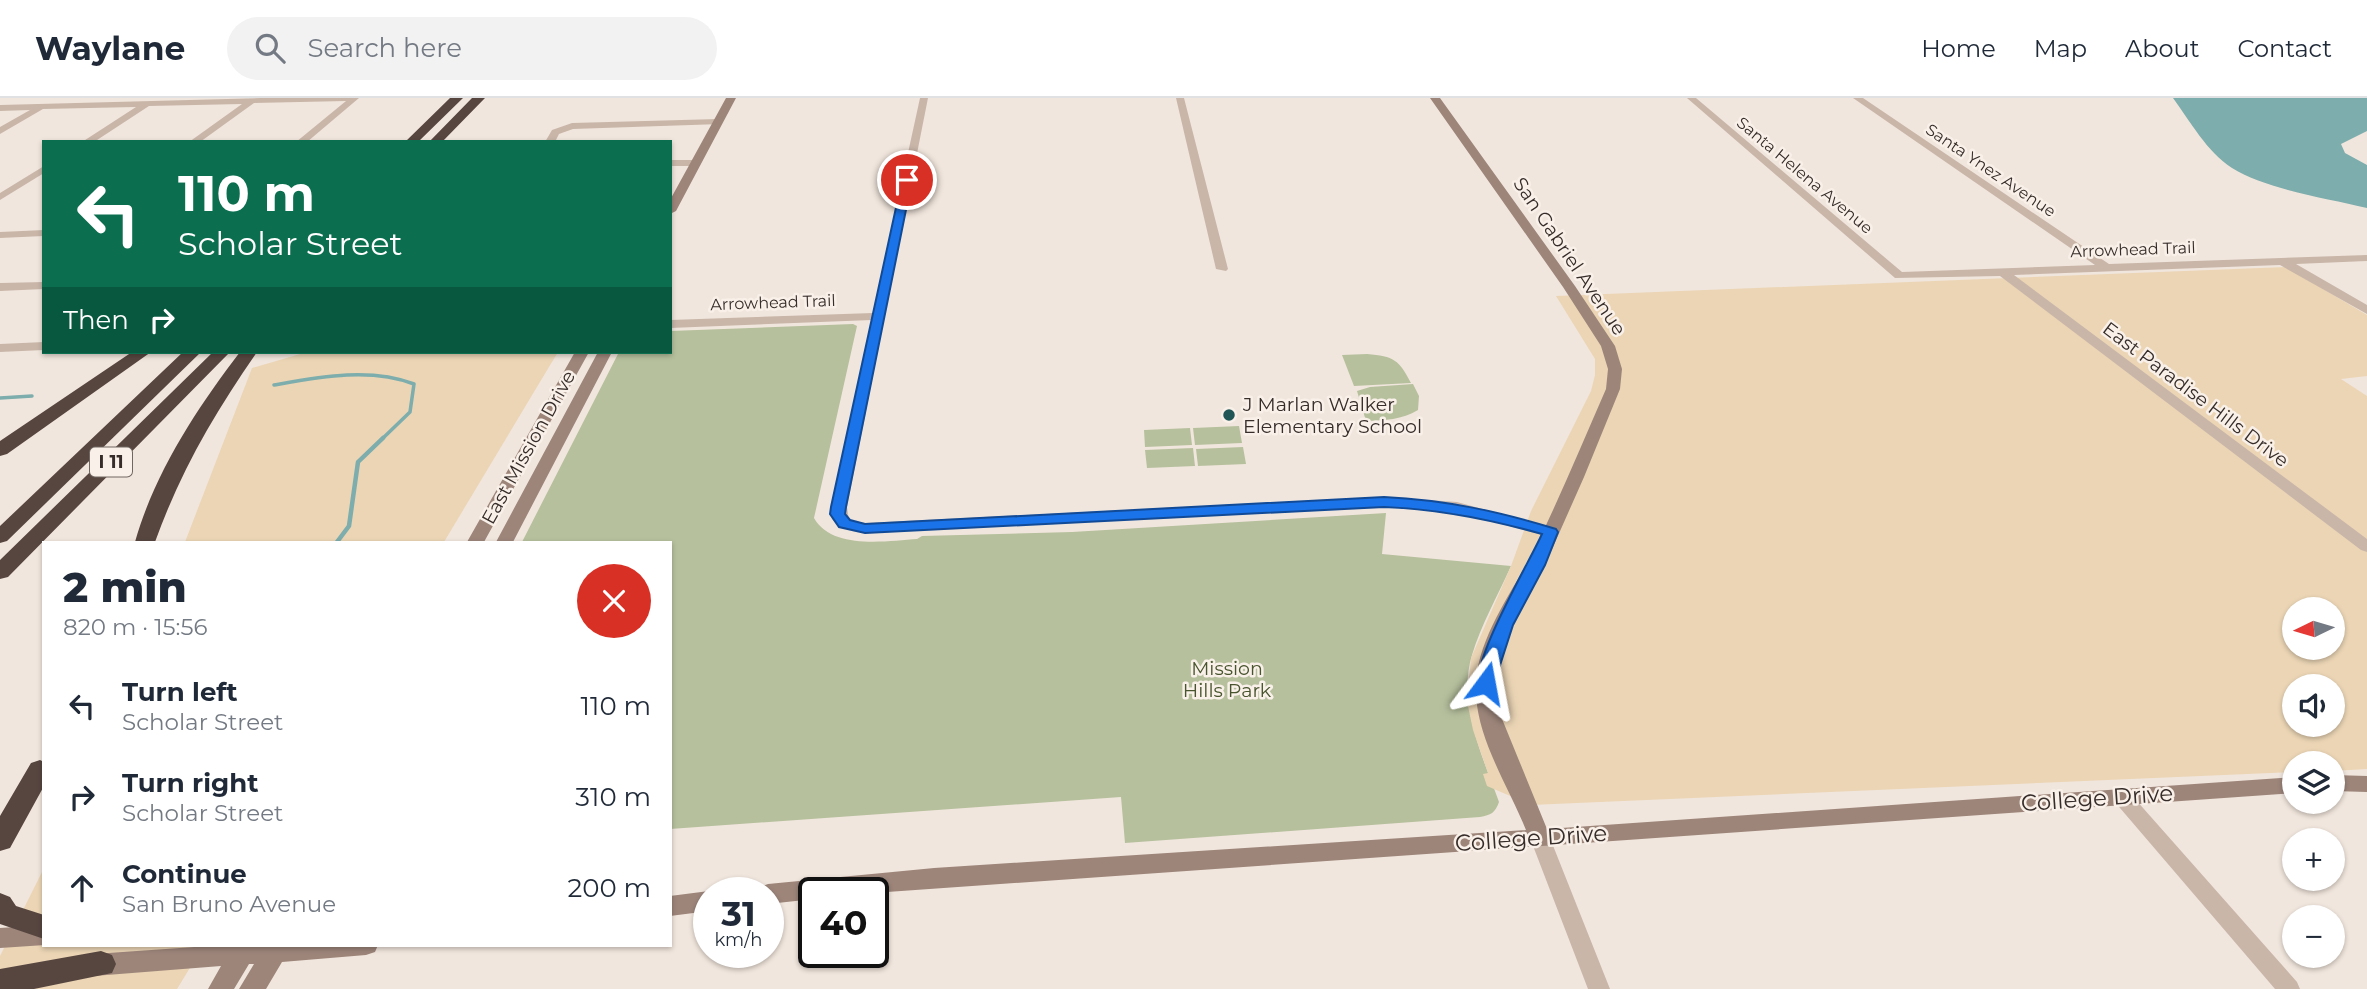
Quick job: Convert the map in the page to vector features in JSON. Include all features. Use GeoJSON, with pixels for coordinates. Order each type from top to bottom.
{"type":"FeatureCollection","features":[{"type":"Feature","properties":{"kind":"highway"},"geometry":{"type":"LineString","coordinates":[[413,140],[457,98]]}},
{"type":"Feature","properties":{"kind":"highway"},"geometry":{"type":"LineString","coordinates":[[437,140],[479,98]]}},
{"type":"Feature","properties":{"kind":"highway"},"geometry":{"type":"LineString","coordinates":[[0,450],[140,354]]}},
{"type":"Feature","properties":{"kind":"highway","name":"I 11"},"geometry":{"type":"LineString","coordinates":[[0,537],[191,354]]}},
{"type":"Feature","properties":{"kind":"highway","name":"I 11"},"geometry":{"type":"LineString","coordinates":[[0,572],[220,354]]}},
{"type":"Feature","properties":{"kind":"highway"},"geometry":{"type":"LineString","coordinates":[[145,541],[183,452],[248,354]]}},
{"type":"Feature","properties":{"kind":"highway"},"geometry":{"type":"LineString","coordinates":[[0,820],[42,767]]}},
{"type":"Feature","properties":{"kind":"highway"},"geometry":{"type":"LineString","coordinates":[[0,840],[42,767]]}},
{"type":"Feature","properties":{"kind":"highway"},"geometry":{"type":"LineString","coordinates":[[0,905],[6,914],[42,926]]}},
{"type":"Feature","properties":{"kind":"highway"},"geometry":{"type":"LineString","coordinates":[[0,982],[102,964]]}},
{"type":"Feature","properties":{"kind":"street"},"geometry":{"type":"LineString","coordinates":[[0,131],[57,98]]}},
{"type":"Feature","properties":{"kind":"street"},"geometry":{"type":"LineString","coordinates":[[0,108],[152,101],[355,98]]}},
{"type":"Feature","properties":{"kind":"street"},"geometry":{"type":"LineString","coordinates":[[303,140],[355,98]]}},
{"type":"Feature","properties":{"kind":"street"},"geometry":{"type":"LineString","coordinates":[[672,208],[731,98]]}},
{"type":"Feature","properties":{"kind":"street"},"geometry":{"type":"LineString","coordinates":[[924,98],[838,514],[844,524],[865,528],[1384,502],[1457,507],[1550,532]]}},
{"type":"Feature","properties":{"kind":"street"},"geometry":{"type":"LineString","coordinates":[[1180,98],[1222,269]]}},
{"type":"Feature","properties":{"kind":"street","name":"San Gabriel Avenue"},"geometry":{"type":"LineString","coordinates":[[1436,98],[1569,286],[1613,359],[1613,389],[1536,565],[1504,625],[1489,666],[1486,683],[1491,721],[1539,838]]}},
{"type":"Feature","properties":{"kind":"street","name":"Santa Helena Avenue"},"geometry":{"type":"LineString","coordinates":[[1691,98],[1899,276]]}},
{"type":"Feature","properties":{"kind":"street","name":"Santa Ynez Avenue"},"geometry":{"type":"LineString","coordinates":[[1857,98],[2107,268]]}},
{"type":"Feature","properties":{"kind":"street"},"geometry":{"type":"LineString","coordinates":[[197,140],[254,99]]}},
{"type":"Feature","properties":{"kind":"street"},"geometry":{"type":"LineString","coordinates":[[90,140],[152,101]]}},
{"type":"Feature","properties":{"kind":"street"},"geometry":{"type":"LineString","coordinates":[[551,140],[561,128],[718,122]]}},
{"type":"Feature","properties":{"kind":"street"},"geometry":{"type":"LineString","coordinates":[[672,163],[696,163]]}},
{"type":"Feature","properties":{"kind":"street"},"geometry":{"type":"LineString","coordinates":[[0,197],[42,170]]}},
{"type":"Feature","properties":{"kind":"street"},"geometry":{"type":"LineString","coordinates":[[0,235],[42,233]]}},
{"type":"Feature","properties":{"kind":"street","name":"Arrowhead Trail"},"geometry":{"type":"LineString","coordinates":[[1899,276],[2367,258]]}},
{"type":"Feature","properties":{"kind":"street"},"geometry":{"type":"LineString","coordinates":[[2282,261],[2367,310]]}},
{"type":"Feature","properties":{"kind":"street","name":"East Paradise Hills Drive"},"geometry":{"type":"LineString","coordinates":[[2003,272],[2367,547]]}},
{"type":"Feature","properties":{"kind":"street"},"geometry":{"type":"LineString","coordinates":[[0,287],[42,285]]}},
{"type":"Feature","properties":{"kind":"street","name":"Arrowhead Trail"},"geometry":{"type":"LineString","coordinates":[[672,324],[878,316]]}},
{"type":"Feature","properties":{"kind":"street"},"geometry":{"type":"LineString","coordinates":[[0,348],[42,346]]}},
{"type":"Feature","properties":{"kind":"street","name":"East Mission Drive"},"geometry":{"type":"LineString","coordinates":[[476,541],[581,354]]}},
{"type":"Feature","properties":{"kind":"street","name":"East Mission Drive"},"geometry":{"type":"LineString","coordinates":[[505,541],[604,354]]}},
{"type":"Feature","properties":{"kind":"street"},"geometry":{"type":"LineString","coordinates":[[2345,783],[2367,784]]}},
{"type":"Feature","properties":{"kind":"street","name":"College Drive"},"geometry":{"type":"LineString","coordinates":[[784,892],[934,877],[2282,786]]}},
{"type":"Feature","properties":{"kind":"street"},"geometry":{"type":"LineString","coordinates":[[2121,796],[2289,989]]}},
{"type":"Feature","properties":{"kind":"street"},"geometry":{"type":"LineString","coordinates":[[1539,838],[1599,989]]}},
{"type":"Feature","properties":{"kind":"street"},"geometry":{"type":"LineString","coordinates":[[672,905],[693,903]]}},
{"type":"Feature","properties":{"kind":"street"},"geometry":{"type":"LineString","coordinates":[[0,938],[42,935]]}},
{"type":"Feature","properties":{"kind":"street"},"geometry":{"type":"LineString","coordinates":[[0,972],[244,949],[307,947]]}},
{"type":"Feature","properties":{"kind":"street"},"geometry":{"type":"LineString","coordinates":[[252,989],[277,948]]}},
{"type":"Feature","properties":{"kind":"street"},"geometry":{"type":"LineString","coordinates":[[221,989],[244,949]]}},
{"type":"Feature","properties":{"kind":"green space","name":"Mission Hills Park"},"geometry":{"type":"Polygon","coordinates":[[[853,324],[857,326],[814,518],[822,528],[846,539],[876,542],[917,539],[922,536],[1072,532],[1386,513],[1382,554],[1511,566],[1480,633],[1468,674],[1474,730],[1499,802],[1494,811],[1480,817],[1125,843],[1121,797],[672,829],[672,541],[523,541],[618,354],[672,354],[672,331],[853,324]]]}},
{"type":"Feature","properties":{"kind":"green space"},"geometry":{"type":"Polygon","coordinates":[[[1342,355],[1384,356],[1395,361],[1411,383],[1354,386],[1342,355]]]}},
{"type":"Feature","properties":{"kind":"green space"},"geometry":{"type":"Polygon","coordinates":[[[1413,384],[1419,396],[1418,410],[1400,418],[1366,421],[1357,391],[1370,387],[1413,384]]]}},
{"type":"Feature","properties":{"kind":"green space"},"geometry":{"type":"Polygon","coordinates":[[[1239,426],[1242,443],[1195,445],[1193,428],[1239,426]]]}},
{"type":"Feature","properties":{"kind":"green space"},"geometry":{"type":"Polygon","coordinates":[[[1190,428],[1192,445],[1145,447],[1144,430],[1190,428]]]}},
{"type":"Feature","properties":{"kind":"green space"},"geometry":{"type":"Polygon","coordinates":[[[1243,447],[1246,464],[1198,466],[1196,449],[1243,447]]]}},
{"type":"Feature","properties":{"kind":"green space"},"geometry":{"type":"Polygon","coordinates":[[[1193,448],[1195,466],[1147,468],[1145,450],[1193,448]]]}},
{"type":"Feature","properties":{"kind":"sand"},"geometry":{"type":"Polygon","coordinates":[[[2286,267],[2367,315],[2367,376],[2341,379],[2367,396],[2367,769],[2345,770],[2345,751],[2282,751],[2282,773],[1531,805],[1487,786],[1483,774],[1488,773],[1473,730],[1467,701],[1471,658],[1511,566],[1531,511],[1591,391],[1595,359],[1556,296],[2286,267]]]}},
{"type":"Feature","properties":{"kind":"sand"},"geometry":{"type":"Polygon","coordinates":[[[300,354],[557,354],[445,541],[185,541],[252,368],[300,354]]]}},
{"type":"Feature","properties":{"kind":"sand"},"geometry":{"type":"Polygon","coordinates":[[[42,872],[42,947],[203,947],[177,989],[0,989],[0,956],[42,872]]]}},
{"type":"Feature","properties":{"kind":"water"},"geometry":{"type":"Polygon","coordinates":[[[2173,98],[2367,98],[2367,131],[2341,144],[2345,153],[2367,165],[2367,208],[2280,188],[2246,176],[2223,161],[2207,145],[2173,98]]]}},
{"type":"Feature","properties":{"kind":"waterway"},"geometry":{"type":"LineString","coordinates":[[274,385],[344,375],[380,376],[414,384],[410,412],[381,440]]}},
{"type":"Feature","properties":{"kind":"waterway"},"geometry":{"type":"LineString","coordinates":[[0,398],[32,396]]}},
{"type":"Feature","properties":{"kind":"waterway"},"geometry":{"type":"LineString","coordinates":[[338,541],[349,526],[358,462],[383,438]]}},
{"type":"Feature","properties":{"kind":"place","name":"J Marlan Walker Elementary School"},"geometry":{"type":"Point","coordinates":[1229,415]}},
{"type":"Feature","properties":{"kind":"route"},"geometry":{"type":"LineString","coordinates":[[907,180],[874,327],[839,507],[838,514],[844,524],[865,528],[1384,502],[1435,504],[1488,513],[1550,532],[1504,625],[1489,666],[1486,683]]}}]}
